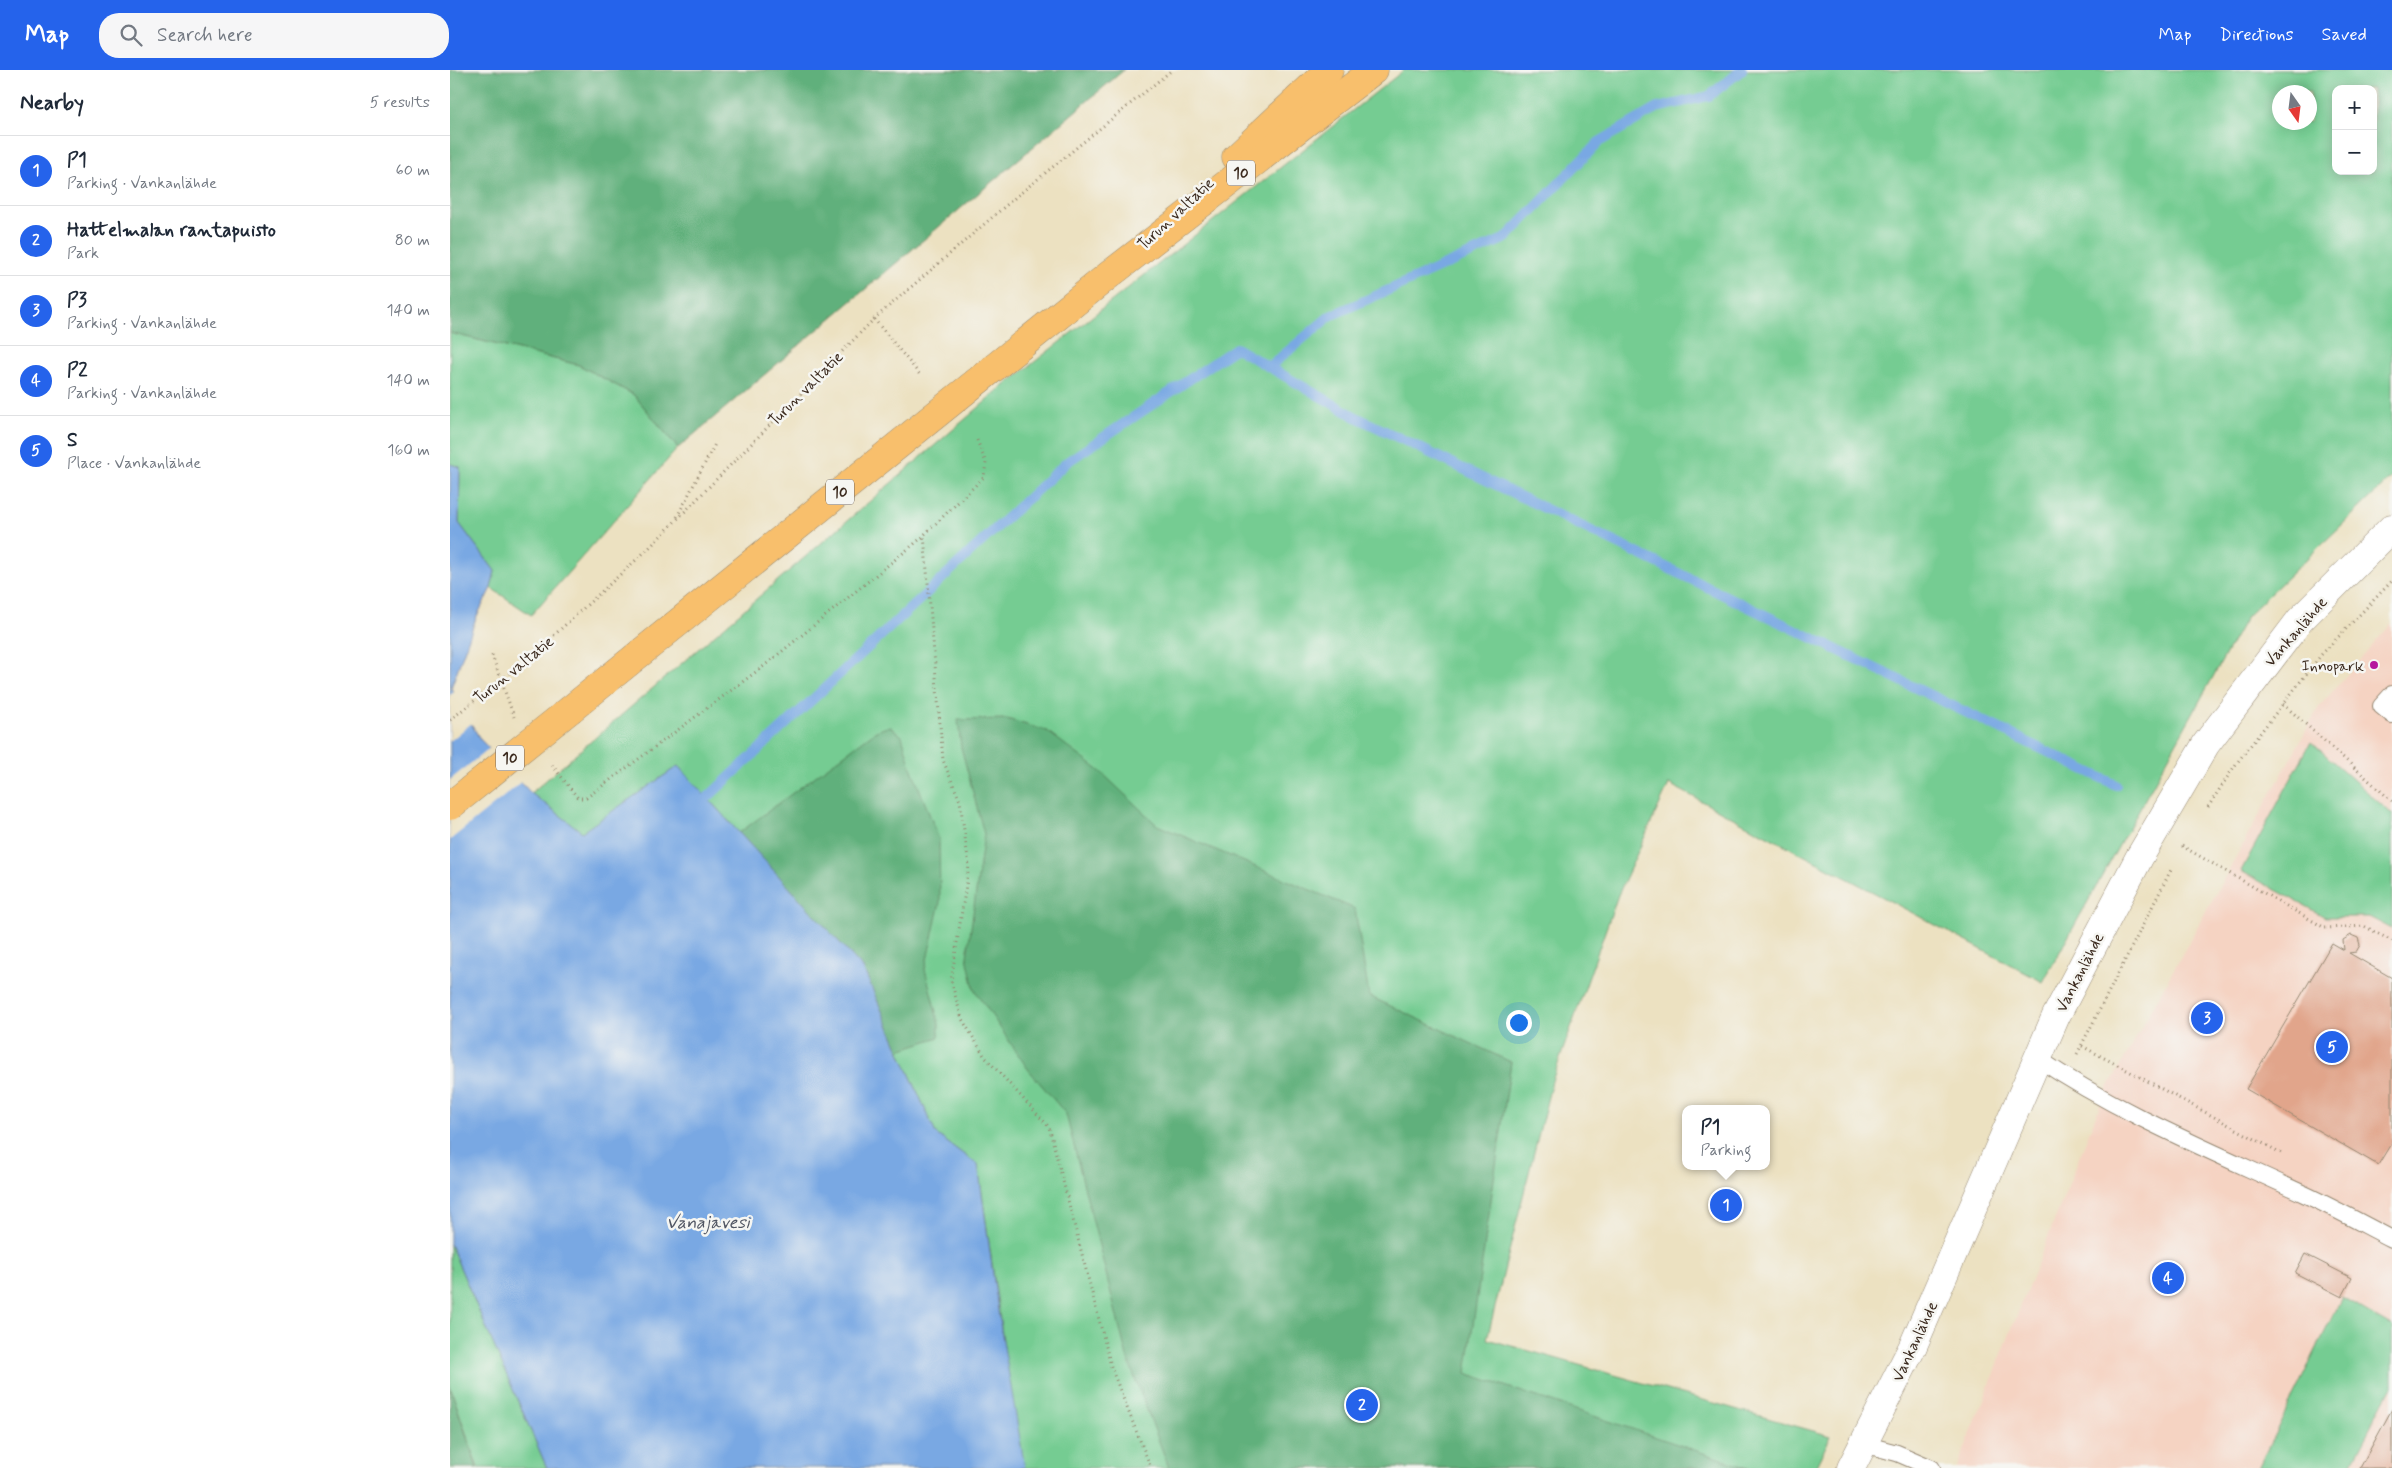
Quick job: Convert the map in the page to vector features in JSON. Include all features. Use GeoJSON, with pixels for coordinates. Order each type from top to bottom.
{"type":"FeatureCollection","features":[{"type":"Feature","properties":{"kind":"highway","name":"Turun valtatie"},"geometry":{"type":"LineString","coordinates":[[1109,275],[1329,70]]}},
{"type":"Feature","properties":{"kind":"highway","name":"Turun valtatie"},"geometry":{"type":"LineString","coordinates":[[450,806],[1109,275],[1374,70]]}},
{"type":"Feature","properties":{"kind":"street","name":"Vankanlähde"},"geometry":{"type":"LineString","coordinates":[[1851,1468],[1913,1346],[2056,1016],[2134,866],[2206,744],[2300,620],[2392,528]]}},
{"type":"Feature","properties":{"kind":"lane"},"geometry":{"type":"LineString","coordinates":[[2392,694],[2382,706],[2392,715]]}},
{"type":"Feature","properties":{"kind":"lane"},"geometry":{"type":"LineString","coordinates":[[2037,1058],[2066,1077],[2224,1159],[2305,1194],[2392,1239]]}},
{"type":"Feature","properties":{"kind":"lane"},"geometry":{"type":"LineString","coordinates":[[1864,1444],[1897,1453],[1932,1468]]}},
{"type":"Feature","properties":{"kind":"path","name":"Turun valtatie"},"geometry":{"type":"LineString","coordinates":[[450,720],[539,649],[648,549],[874,320],[1017,196],[1172,70]]}},
{"type":"Feature","properties":{"kind":"path"},"geometry":{"type":"LineString","coordinates":[[874,320],[921,376]]}},
{"type":"Feature","properties":{"kind":"path"},"geometry":{"type":"LineString","coordinates":[[586,798],[764,666],[924,535],[984,477],[986,464],[977,440]]}},
{"type":"Feature","properties":{"kind":"path"},"geometry":{"type":"LineString","coordinates":[[675,521],[716,442]]}},
{"type":"Feature","properties":{"kind":"path"},"geometry":{"type":"LineString","coordinates":[[924,535],[943,760],[960,801],[969,866],[951,981],[962,1019],[985,1057],[1049,1127],[1112,1370],[1151,1468]]}},
{"type":"Feature","properties":{"kind":"path"},"geometry":{"type":"LineString","coordinates":[[2203,813],[2236,764],[2322,654],[2392,581]]}},
{"type":"Feature","properties":{"kind":"path"},"geometry":{"type":"LineString","coordinates":[[2283,704],[2392,800]]}},
{"type":"Feature","properties":{"kind":"path"},"geometry":{"type":"LineString","coordinates":[[2178,854],[2187,838]]}},
{"type":"Feature","properties":{"kind":"path"},"geometry":{"type":"LineString","coordinates":[[2181,846],[2325,928],[2364,926],[2392,941]]}},
{"type":"Feature","properties":{"kind":"path"},"geometry":{"type":"LineString","coordinates":[[2066,1077],[2174,862]]}},
{"type":"Feature","properties":{"kind":"path"},"geometry":{"type":"LineString","coordinates":[[2082,1046],[2285,1155]]}},
{"type":"Feature","properties":{"kind":"shaded area"},"geometry":{"type":"Polygon","coordinates":[[[2392,623],[2392,1468],[1957,1468],[2103,1097],[2319,707],[2392,623]]]}},
{"type":"Feature","properties":{"kind":"green space"},"geometry":{"type":"Polygon","coordinates":[[[450,70],[1124,70],[678,448],[634,395],[579,365],[450,333],[450,70]]]}},
{"type":"Feature","properties":{"kind":"green space"},"geometry":{"type":"Polygon","coordinates":[[[1404,70],[2392,70],[2392,477],[2247,616],[2043,982],[1669,784],[1618,895],[1552,1081],[1487,1339],[1831,1436],[1815,1468],[1021,1468],[978,1165],[936,1134],[863,968],[678,766],[582,833],[531,793],[999,390],[1404,70]]]}},
{"type":"Feature","properties":{"kind":"green space"},"geometry":{"type":"Polygon","coordinates":[[[450,333],[579,365],[634,395],[678,448],[531,615],[491,588],[495,571],[459,523],[460,467],[450,464],[450,333]]]}},
{"type":"Feature","properties":{"kind":"green space"},"geometry":{"type":"Polygon","coordinates":[[[1007,719],[1047,731],[1101,772],[1157,825],[1355,909],[1369,996],[1511,1062],[1466,1373],[1748,1468],[1169,1468],[1127,1357],[1066,1114],[1028,1069],[974,989],[967,957],[984,834],[961,747],[958,720],[1007,719]]]}},
{"type":"Feature","properties":{"kind":"green space"},"geometry":{"type":"Polygon","coordinates":[[[890,726],[902,736],[911,767],[939,839],[940,902],[925,969],[939,1024],[939,1037],[899,1050],[863,968],[739,833],[876,731],[890,726]]]}},
{"type":"Feature","properties":{"kind":"green space"},"geometry":{"type":"Polygon","coordinates":[[[2311,742],[2392,814],[2392,929],[2369,917],[2325,917],[2241,871],[2311,742]]]}},
{"type":"Feature","properties":{"kind":"green space"},"geometry":{"type":"Polygon","coordinates":[[[450,1244],[547,1468],[478,1468],[450,1386],[450,1244]]]}},
{"type":"Feature","properties":{"kind":"green space"},"geometry":{"type":"Polygon","coordinates":[[[2342,1297],[2392,1326],[2392,1386],[2349,1468],[2258,1468],[2342,1297]]]}},
{"type":"Feature","properties":{"kind":"green space"},"geometry":{"type":"Polygon","coordinates":[[[450,1386],[477,1468],[450,1468],[450,1386]]]}},
{"type":"Feature","properties":{"kind":"water","name":"Vanajavesi"},"geometry":{"type":"Polygon","coordinates":[[[450,464],[460,467],[459,523],[495,571],[491,588],[476,618],[451,688],[480,739],[531,793],[582,832],[678,766],[863,968],[936,1134],[978,1165],[999,1317],[1025,1468],[547,1468],[450,1244],[450,464]]]}},
{"type":"Feature","properties":{"kind":"pier"},"geometry":{"type":"Polygon","coordinates":[[[456,691],[473,722],[450,741],[450,695],[456,691]]]}},
{"type":"Feature","properties":{"kind":"pier"},"geometry":{"type":"Polygon","coordinates":[[[491,747],[523,781],[450,840],[450,780],[491,747]]]}},
{"type":"Feature","properties":{"kind":"building"},"geometry":{"type":"Polygon","coordinates":[[[2351,935],[2358,938],[2360,945],[2356,952],[2349,953],[2392,978],[2392,1142],[2378,1165],[2246,1089],[2332,943],[2344,950],[2343,940],[2351,935]]]}},
{"type":"Feature","properties":{"kind":"building"},"geometry":{"type":"Polygon","coordinates":[[[2305,1254],[2352,1278],[2342,1297],[2295,1273],[2305,1254]]]}},
{"type":"Feature","properties":{"kind":"building"},"geometry":{"type":"Polygon","coordinates":[[[2392,1409],[2392,1468],[2360,1468],[2392,1409]]]}},
{"type":"Feature","properties":{"kind":"waterway"},"geometry":{"type":"LineString","coordinates":[[1269,367],[1330,316],[1506,238],[1599,142],[1657,108],[1709,96],[1742,70]]}},
{"type":"Feature","properties":{"kind":"waterway"},"geometry":{"type":"LineString","coordinates":[[707,798],[1067,462],[1236,348],[1356,417],[2116,785]]}},
{"type":"Feature","properties":{"kind":"place","name":"Innopark"},"geometry":{"type":"Point","coordinates":[2374,665]}},
{"type":"Feature","properties":{"kind":"place","name":"P3"},"geometry":{"type":"Point","coordinates":[2207,1018]}},
{"type":"Feature","properties":{"kind":"place","name":"S"},"geometry":{"type":"Point","coordinates":[2332,1047]}},
{"type":"Feature","properties":{"kind":"place","name":"P1"},"geometry":{"type":"Point","coordinates":[1726,1205]}},
{"type":"Feature","properties":{"kind":"place","name":"P2"},"geometry":{"type":"Point","coordinates":[2168,1278]}},
{"type":"Feature","properties":{"kind":"place","name":"Hattelmalan rantapuisto"},"geometry":{"type":"Point","coordinates":[1362,1405]}}]}
